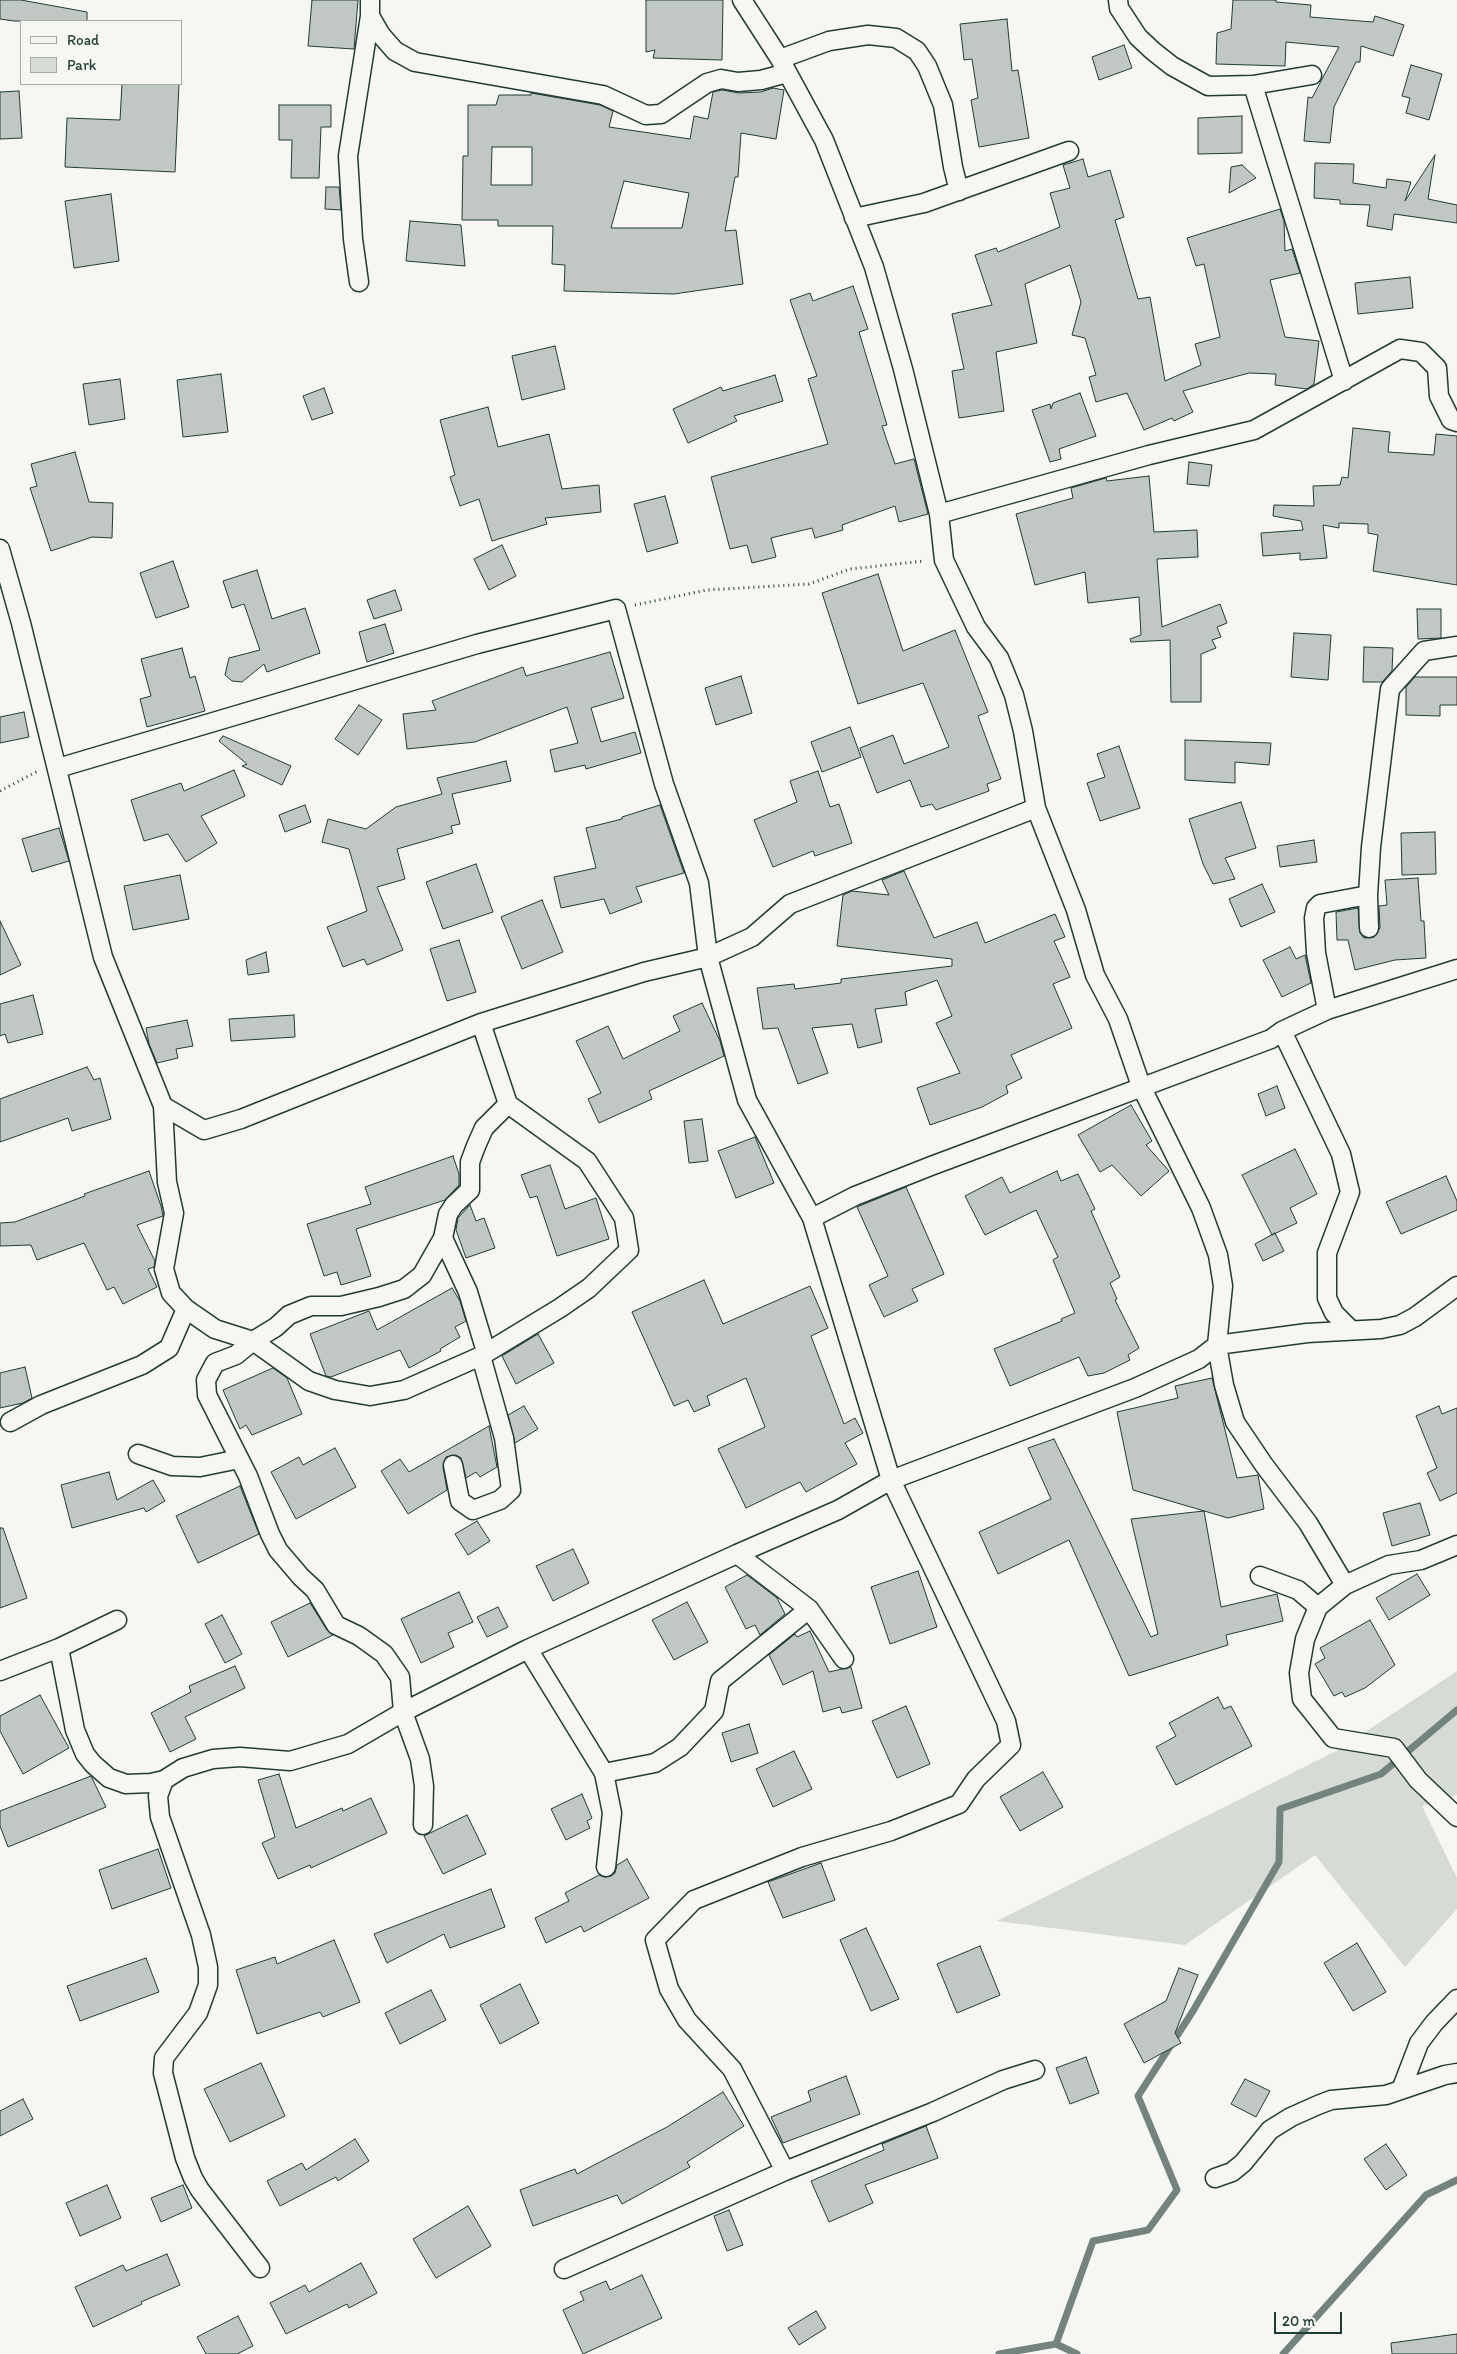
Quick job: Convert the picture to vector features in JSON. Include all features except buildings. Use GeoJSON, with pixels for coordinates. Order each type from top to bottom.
{"type":"FeatureCollection","features":[{"type":"Feature","properties":{"kind":"street"},"geometry":{"type":"LineString","coordinates":[[742,0],[784,66],[824,140],[874,267],[903,369],[940,514],[944,560],[976,627],[999,658],[1014,695],[1024,731],[1036,808],[1076,910],[1095,975],[1118,1019],[1141,1086],[1201,1208],[1218,1255],[1223,1286],[1217,1345],[1224,1385],[1235,1422],[1264,1465],[1308,1523],[1345,1585]]}},
{"type":"Feature","properties":{"kind":"street"},"geometry":{"type":"LineString","coordinates":[[1118,0],[1119,8],[1138,37],[1152,51],[1172,66],[1208,86],[1253,85],[1312,75]]}},
{"type":"Feature","properties":{"kind":"street"},"geometry":{"type":"LineString","coordinates":[[370,8],[380,35],[395,51],[415,62],[603,95],[646,115],[661,114],[707,83],[721,79],[738,82],[761,80],[829,41],[868,34],[896,38],[917,51],[927,66],[944,105],[953,167],[959,191]]}},
{"type":"Feature","properties":{"kind":"street"},"geometry":{"type":"LineString","coordinates":[[360,282],[353,239],[348,156],[370,8]]}},
{"type":"Feature","properties":{"kind":"street"},"geometry":{"type":"LineString","coordinates":[[1253,85],[1344,381]]}},
{"type":"Feature","properties":{"kind":"street"},"geometry":{"type":"LineString","coordinates":[[854,218],[924,202],[1069,151]]}},
{"type":"Feature","properties":{"kind":"street"},"geometry":{"type":"LineString","coordinates":[[940,514],[1149,455],[1254,430],[1400,349],[1422,352],[1436,368],[1439,396],[1451,420],[1457,422]]}},
{"type":"Feature","properties":{"kind":"street"},"geometry":{"type":"LineString","coordinates":[[0,549],[57,764],[103,957],[163,1106],[168,1182],[174,1214],[164,1269],[171,1293],[186,1309],[215,1329],[253,1340],[309,1381],[335,1390],[370,1396],[404,1390],[484,1354],[582,1293],[629,1250],[624,1218],[587,1161],[508,1104],[481,1023]]}},
{"type":"Feature","properties":{"kind":"street"},"geometry":{"type":"LineString","coordinates":[[57,764],[476,644],[616,609],[664,784],[699,883],[708,957],[747,1100],[812,1218],[892,1480],[1006,1721],[1011,1745],[976,1779],[959,1804],[891,1831],[802,1857],[694,1900],[655,1940],[669,1989],[687,2020],[732,2069],[785,2171]]}},
{"type":"Feature","properties":{"kind":"street"},"geometry":{"type":"LineString","coordinates":[[1369,928],[1370,847],[1390,689],[1424,651],[1457,646]]}},
{"type":"Feature","properties":{"kind":"street"},"geometry":{"type":"LineString","coordinates":[[163,1106],[204,1130],[241,1119],[481,1023],[644,972],[708,957],[752,938],[790,904],[1036,808]]}},
{"type":"Feature","properties":{"kind":"street"},"geometry":{"type":"LineString","coordinates":[[1327,1010],[1316,953],[1314,918],[1316,908],[1320,904],[1368,895]]}},
{"type":"Feature","properties":{"kind":"street"},"geometry":{"type":"LineString","coordinates":[[812,1218],[855,1196],[1141,1086],[1271,1039],[1282,1031],[1327,1010],[1457,969]]}},
{"type":"Feature","properties":{"kind":"street"},"geometry":{"type":"LineString","coordinates":[[1282,1031],[1342,1154],[1350,1192],[1327,1253],[1327,1289],[1328,1298],[1334,1313],[1351,1330]]}},
{"type":"Feature","properties":{"kind":"street"},"geometry":{"type":"LineString","coordinates":[[423,1826],[424,1786],[420,1759],[403,1712],[400,1677],[384,1654],[360,1636],[336,1625],[315,1590],[300,1577],[278,1550],[248,1476],[207,1395],[206,1380],[215,1363],[236,1355],[253,1340],[276,1327],[289,1315],[311,1306],[341,1306],[404,1289],[422,1275],[443,1238],[448,1214],[454,1205],[470,1190],[470,1162],[484,1128],[508,1104]]}},
{"type":"Feature","properties":{"kind":"street"},"geometry":{"type":"LineString","coordinates":[[443,1238],[468,1292],[504,1438],[511,1490],[500,1500],[472,1510],[460,1501],[454,1465]]}},
{"type":"Feature","properties":{"kind":"street"},"geometry":{"type":"LineString","coordinates":[[59,1648],[75,1730],[85,1754],[109,1778],[126,1784],[151,1783],[164,1780],[183,1768],[213,1759],[240,1757],[290,1761],[348,1744],[403,1712],[528,1649],[838,1510],[892,1480],[1135,1388],[1199,1359],[1217,1345],[1307,1333],[1381,1329],[1400,1325],[1415,1317],[1457,1286]]}},
{"type":"Feature","properties":{"kind":"street"},"geometry":{"type":"LineString","coordinates":[[10,1422],[41,1405],[149,1361],[169,1348],[186,1309]]}},
{"type":"Feature","properties":{"kind":"street"},"geometry":{"type":"LineString","coordinates":[[138,1454],[172,1466],[200,1467],[239,1460]]}},
{"type":"Feature","properties":{"kind":"street"},"geometry":{"type":"LineString","coordinates":[[1457,1544],[1420,1560],[1389,1565],[1345,1585],[1318,1607],[1305,1639],[1299,1673],[1302,1699],[1333,1738],[1394,1748],[1418,1780],[1457,1817]]}},
{"type":"Feature","properties":{"kind":"street"},"geometry":{"type":"LineString","coordinates":[[737,1554],[809,1609],[844,1659]]}},
{"type":"Feature","properties":{"kind":"street"},"geometry":{"type":"LineString","coordinates":[[1260,1576],[1298,1590],[1318,1607]]}},
{"type":"Feature","properties":{"kind":"street"},"geometry":{"type":"LineString","coordinates":[[604,1773],[655,1763],[680,1747],[714,1711],[720,1681],[809,1609]]}},
{"type":"Feature","properties":{"kind":"street"},"geometry":{"type":"LineString","coordinates":[[0,1671],[59,1648],[117,1620]]}},
{"type":"Feature","properties":{"kind":"street"},"geometry":{"type":"LineString","coordinates":[[528,1649],[604,1773],[612,1812],[606,1866]]}},
{"type":"Feature","properties":{"kind":"street"},"geometry":{"type":"LineString","coordinates":[[164,1780],[158,1796],[160,1817],[201,1935],[208,1967],[208,1985],[198,2013],[164,2058],[163,2073],[185,2158],[193,2178],[200,2190],[260,2268]]}},
{"type":"Feature","properties":{"kind":"street"},"geometry":{"type":"LineString","coordinates":[[1401,2090],[1419,2043],[1434,2023],[1457,1999]]}},
{"type":"Feature","properties":{"kind":"street"},"geometry":{"type":"LineString","coordinates":[[564,2269],[785,2171],[933,2112],[1003,2080],[1035,2070]]}},
{"type":"Feature","properties":{"kind":"street"},"geometry":{"type":"LineString","coordinates":[[1214,2178],[1232,2172],[1243,2163],[1270,2130],[1291,2117],[1331,2100],[1386,2095],[1445,2074],[1457,2073]]}},
{"type":"Feature","properties":{"kind":"path"},"geometry":{"type":"LineString","coordinates":[[616,609],[707,590],[809,584],[850,569],[944,560]]}},
{"type":"Feature","properties":{"kind":"path"},"geometry":{"type":"LineString","coordinates":[[0,791],[57,764]]}},
{"type":"Feature","properties":{"kind":"green space"},"geometry":{"type":"Polygon","coordinates":[[[1457,1671],[1457,1795],[1422,1806],[1457,1878],[1457,1909],[1405,1967],[1315,1855],[1185,1945],[997,1921],[1338,1750],[1457,1671]]]}},
{"type":"Feature","properties":{"kind":"waterway"},"geometry":{"type":"LineString","coordinates":[[1056,2344],[1093,2241],[1148,2230],[1177,2190],[1138,2096],[1193,2011],[1279,1862],[1280,1809],[1381,1774],[1457,1710]]}},
{"type":"Feature","properties":{"kind":"waterway"},"geometry":{"type":"LineString","coordinates":[[1283,2354],[1426,2195],[1457,2180]]}},
{"type":"Feature","properties":{"kind":"waterway"},"geometry":{"type":"LineString","coordinates":[[999,2354],[1056,2344],[1077,2354]]}}]}
